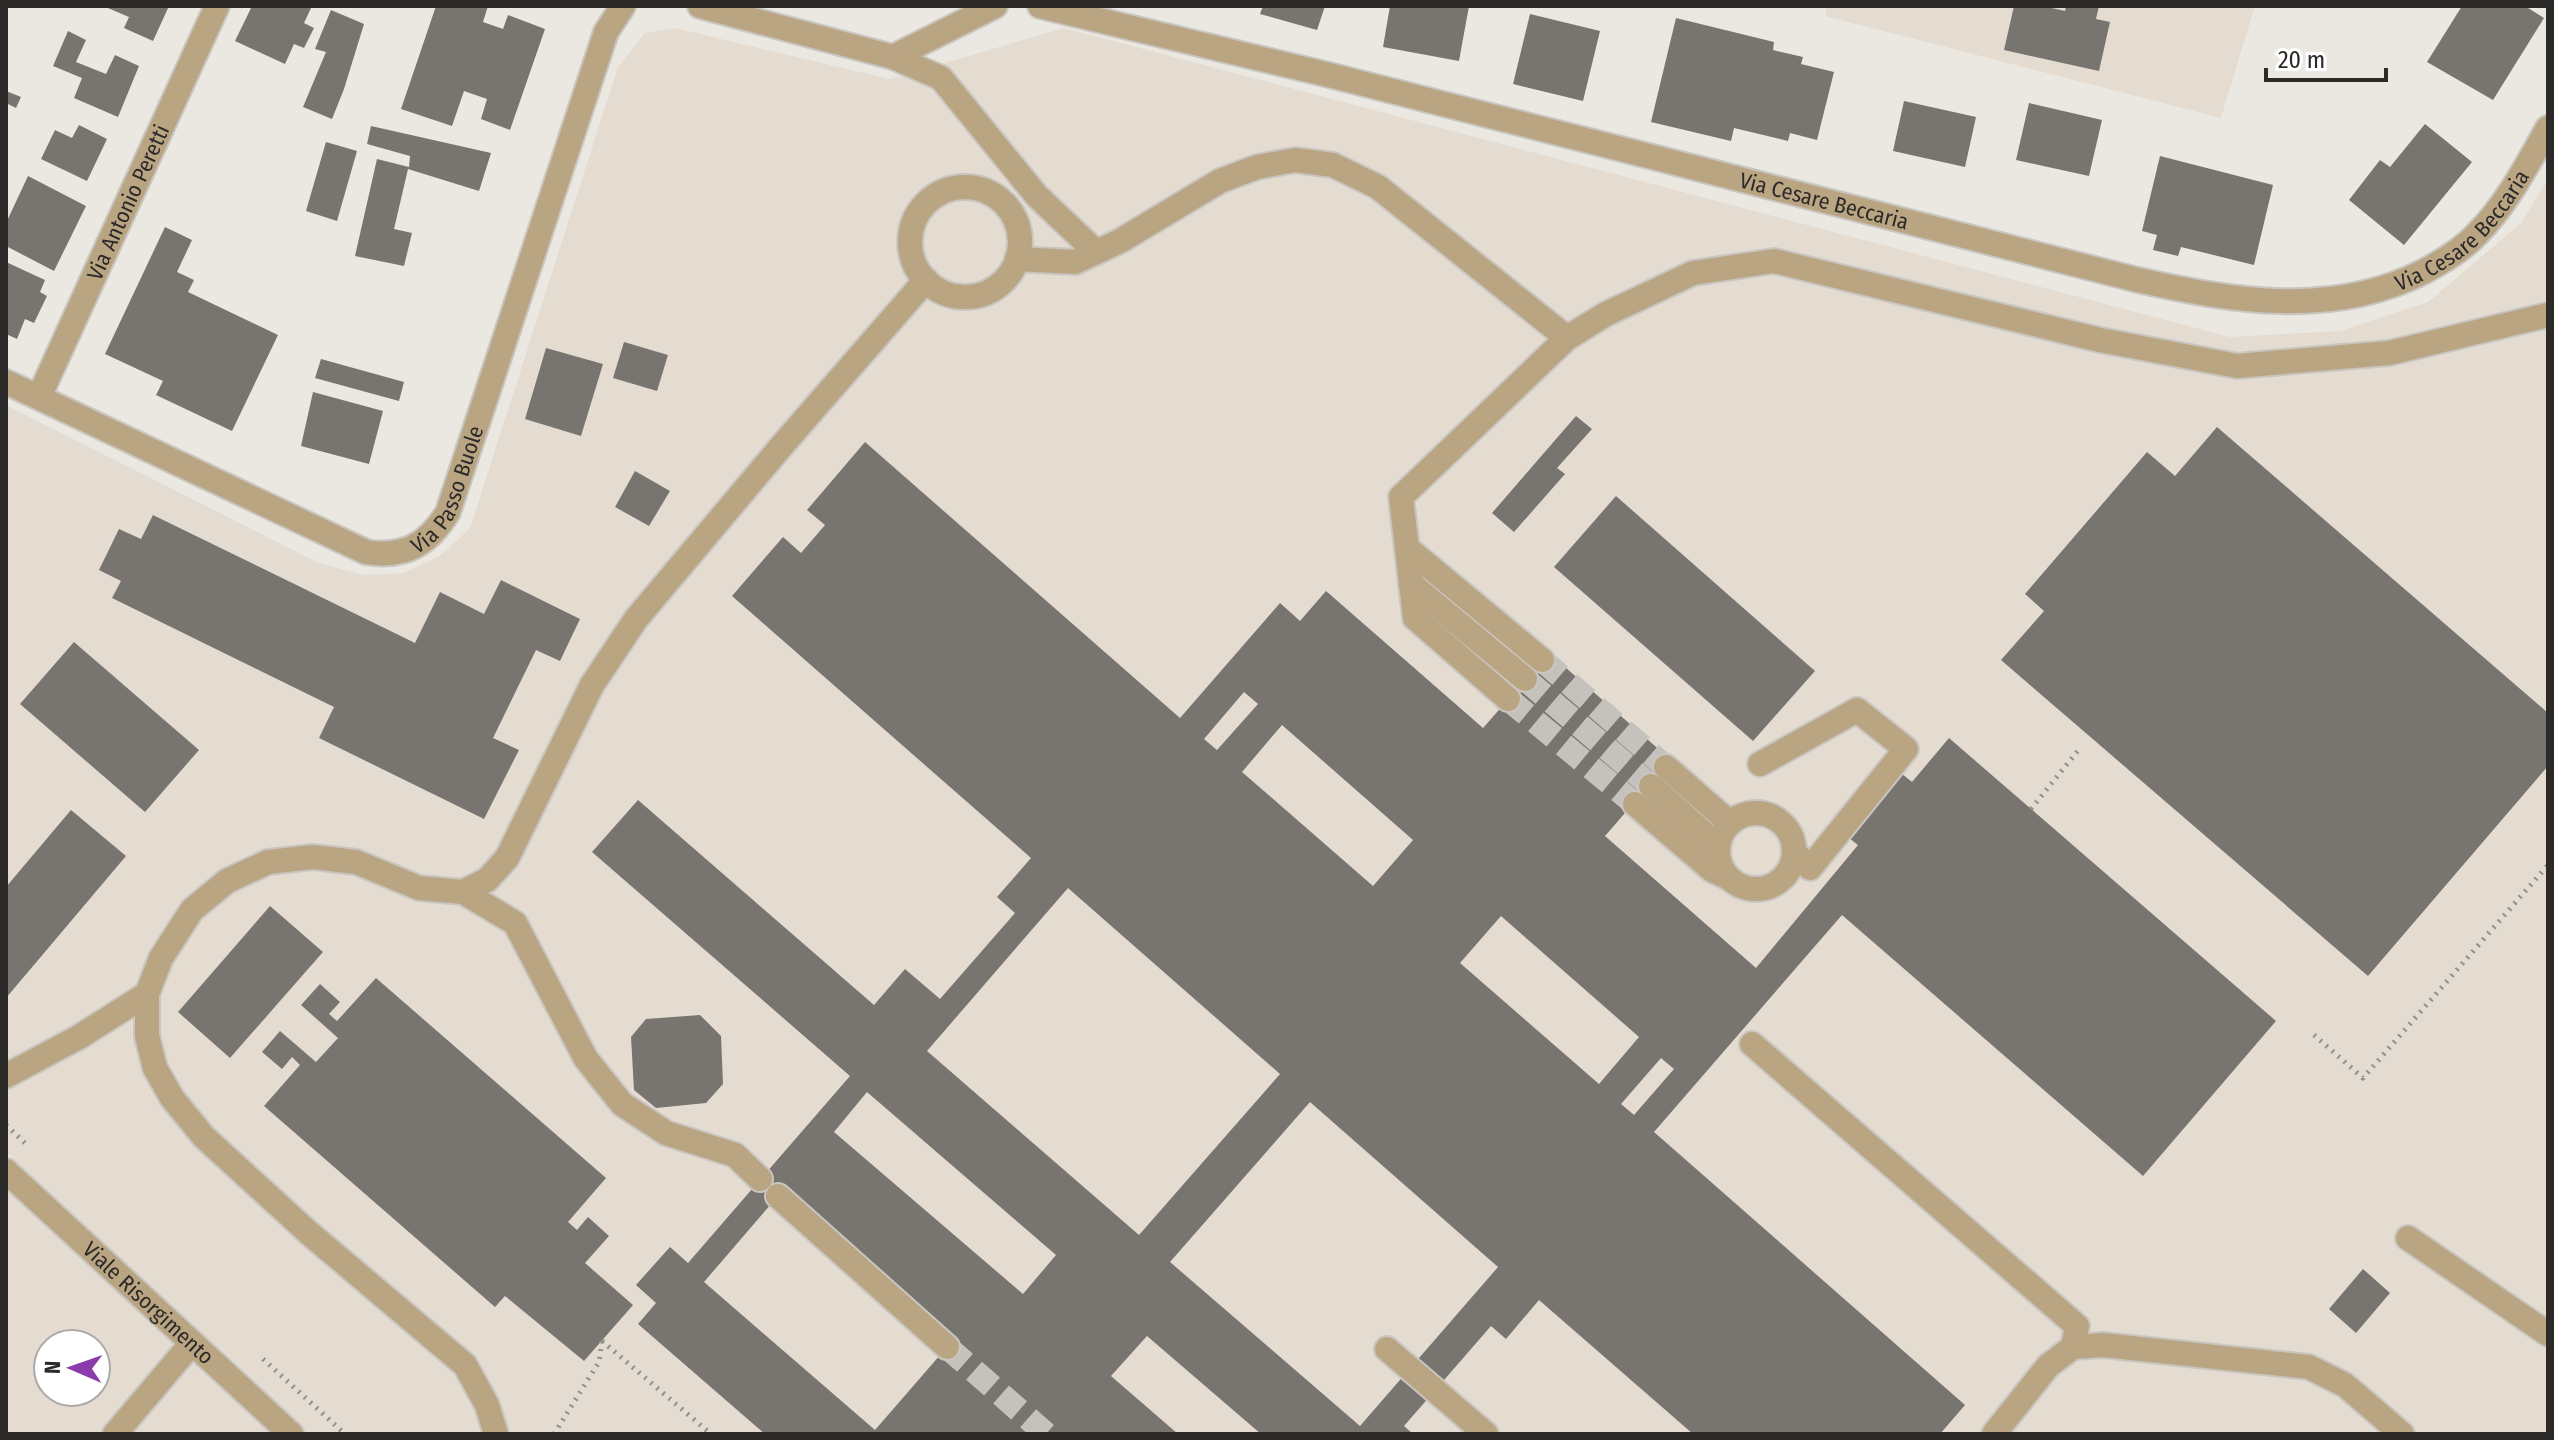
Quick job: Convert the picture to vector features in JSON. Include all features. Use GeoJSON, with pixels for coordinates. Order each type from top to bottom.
{"type":"FeatureCollection","features":[{"type":"Feature","properties":{"kind":"street","name":"Via Antonio Peretti"},"geometry":{"type":"LineString","coordinates":[[39,397],[217,6]]}},
{"type":"Feature","properties":{"kind":"street","name":"Via Passo Buole"},"geometry":{"type":"LineString","coordinates":[[6,382],[366,552],[391,554],[419,544],[448,512],[606,32],[623,6]]}},
{"type":"Feature","properties":{"kind":"street"},"geometry":{"type":"LineString","coordinates":[[700,6],[893,57],[941,78],[1037,196],[1096,252]]}},
{"type":"Feature","properties":{"kind":"street"},"geometry":{"type":"LineString","coordinates":[[893,57],[995,6]]}},
{"type":"Feature","properties":{"kind":"street","name":"Via Cesare Beccaria"},"geometry":{"type":"LineString","coordinates":[[1040,6],[1325,74],[2138,280],[2230,298],[2329,301],[2378,291],[2431,268],[2470,242],[2488,223],[2548,128]]}},
{"type":"Feature","properties":{"kind":"street"},"geometry":{"type":"LineString","coordinates":[[1017,259],[1075,262],[1120,241],[1220,181],[1257,167],[1295,160],[1333,165],[1378,187],[1567,338]]}},
{"type":"Feature","properties":{"kind":"street"},"geometry":{"type":"LineString","coordinates":[[957,187],[976,187],[993,194],[1007,206],[1017,223],[1020,241],[1017,259],[1010,274],[985,293],[969,297],[946,293],[926,280],[916,267],[911,250],[911,233],[916,216],[927,202],[941,192],[957,187]]}},
{"type":"Feature","properties":{"kind":"street"},"geometry":{"type":"LineString","coordinates":[[1508,699],[1415,618],[1401,497],[1567,338],[1606,314],[1693,273],[1774,261],[2100,340],[2237,366],[2389,353],[2548,315]]}},
{"type":"Feature","properties":{"kind":"street"},"geometry":{"type":"LineString","coordinates":[[463,892],[487,880],[507,858],[592,685],[636,619],[926,280]]}},
{"type":"Feature","properties":{"kind":"street"},"geometry":{"type":"LineString","coordinates":[[1407,548],[1542,660]]}},
{"type":"Feature","properties":{"kind":"street"},"geometry":{"type":"LineString","coordinates":[[1411,584],[1525,679]]}},
{"type":"Feature","properties":{"kind":"street"},"geometry":{"type":"LineString","coordinates":[[1760,764],[1857,710],[1906,749],[1810,868],[1794,852]]}},
{"type":"Feature","properties":{"kind":"street"},"geometry":{"type":"LineString","coordinates":[[1651,786],[1730,823]]}},
{"type":"Feature","properties":{"kind":"street"},"geometry":{"type":"LineString","coordinates":[[1651,786],[1712,870],[1739,886],[1765,889],[1786,875],[1794,852],[1793,839],[1787,828],[1765,814],[1740,816],[1730,823],[1722,833],[1718,846],[1722,869],[1729,878]]}},
{"type":"Feature","properties":{"kind":"street"},"geometry":{"type":"LineString","coordinates":[[1651,786],[1718,846]]}},
{"type":"Feature","properties":{"kind":"street"},"geometry":{"type":"LineString","coordinates":[[496,1434],[487,1405],[465,1365],[309,1233],[204,1137],[172,1098],[155,1068],[147,1036],[147,994],[161,958],[192,910],[227,881],[268,862],[313,857],[356,862],[419,888],[463,892],[515,923],[586,1059],[622,1104],[666,1133],[735,1155],[760,1179]]}},
{"type":"Feature","properties":{"kind":"street"},"geometry":{"type":"LineString","coordinates":[[6,1076],[79,1037],[147,994]]}},
{"type":"Feature","properties":{"kind":"street"},"geometry":{"type":"LineString","coordinates":[[1752,1044],[2077,1326],[2073,1347]]}},
{"type":"Feature","properties":{"kind":"street","name":"Viale Risorgimento"},"geometry":{"type":"LineString","coordinates":[[6,1171],[291,1434]]}},
{"type":"Feature","properties":{"kind":"street"},"geometry":{"type":"LineString","coordinates":[[778,1196],[947,1347]]}},
{"type":"Feature","properties":{"kind":"street"},"geometry":{"type":"LineString","coordinates":[[2408,1238],[2548,1334]]}},
{"type":"Feature","properties":{"kind":"street"},"geometry":{"type":"LineString","coordinates":[[115,1434],[192,1343]]}},
{"type":"Feature","properties":{"kind":"street"},"geometry":{"type":"LineString","coordinates":[[1994,1434],[2048,1366],[2073,1347],[2103,1345],[2309,1367],[2345,1385],[2402,1434]]}},
{"type":"Feature","properties":{"kind":"street"},"geometry":{"type":"LineString","coordinates":[[1387,1349],[1486,1434]]}},
{"type":"Feature","properties":{"kind":"path"},"geometry":{"type":"LineString","coordinates":[[2031,809],[2080,748]]}},
{"type":"Feature","properties":{"kind":"path"},"geometry":{"type":"LineString","coordinates":[[2314,1035],[2363,1078],[2548,865]]}},
{"type":"Feature","properties":{"kind":"path"},"geometry":{"type":"LineString","coordinates":[[554,1434],[599,1362],[602,1341],[711,1434]]}},
{"type":"Feature","properties":{"kind":"shaded area"},"geometry":{"type":"Polygon","coordinates":[[[1827,6],[2255,6],[2221,118],[1825,16],[1827,6]]]}},
{"type":"Feature","properties":{"kind":"shaded area"},"geometry":{"type":"Polygon","coordinates":[[[675,28],[889,79],[1064,28],[2230,337],[2340,331],[2428,302],[2521,223],[2548,179],[2548,1434],[6,1434],[6,1164],[12,1157],[6,1152],[6,405],[319,563],[364,575],[404,573],[441,555],[470,528],[618,67],[645,33],[675,28]]]}},
{"type":"Feature","properties":{"kind":"building"},"geometry":{"type":"Polygon","coordinates":[[[103,6],[169,6],[153,41],[124,28],[129,17],[103,6]]]}},
{"type":"Feature","properties":{"kind":"building"},"geometry":{"type":"Polygon","coordinates":[[[252,6],[312,6],[304,23],[314,28],[304,48],[294,44],[285,64],[235,41],[252,6]]]}},
{"type":"Feature","properties":{"kind":"building"},"geometry":{"type":"Polygon","coordinates":[[[436,6],[488,6],[483,22],[503,29],[508,15],[545,29],[510,130],[481,119],[487,99],[464,91],[452,126],[401,109],[436,6]]]}},
{"type":"Feature","properties":{"kind":"building"},"geometry":{"type":"Polygon","coordinates":[[[1263,6],[1325,6],[1317,30],[1260,14],[1263,6]]]}},
{"type":"Feature","properties":{"kind":"building"},"geometry":{"type":"Polygon","coordinates":[[[1390,6],[1469,6],[1459,61],[1383,47],[1390,6]]]}},
{"type":"Feature","properties":{"kind":"building"},"geometry":{"type":"Polygon","coordinates":[[[2014,6],[2043,6],[2065,11],[2066,6],[2099,6],[2096,19],[2110,22],[2099,71],[2004,50],[2014,6]]]}},
{"type":"Feature","properties":{"kind":"building"},"geometry":{"type":"Polygon","coordinates":[[[2462,6],[2525,6],[2544,18],[2493,100],[2427,62],[2462,6]]]}},
{"type":"Feature","properties":{"kind":"building"},"geometry":{"type":"Polygon","coordinates":[[[331,10],[364,24],[332,119],[303,107],[326,52],[315,49],[331,10]]]}},
{"type":"Feature","properties":{"kind":"building"},"geometry":{"type":"Polygon","coordinates":[[[1530,14],[1600,31],[1583,101],[1513,84],[1530,14]]]}},
{"type":"Feature","properties":{"kind":"building"},"geometry":{"type":"Polygon","coordinates":[[[1676,18],[1774,42],[1773,50],[1803,57],[1801,64],[1834,72],[1817,140],[1790,133],[1788,141],[1734,128],[1731,141],[1651,122],[1676,18]]]}},
{"type":"Feature","properties":{"kind":"building"},"geometry":{"type":"Polygon","coordinates":[[[68,31],[86,40],[76,62],[106,74],[115,55],[139,66],[118,117],[74,98],[82,78],[53,66],[68,31]]]}},
{"type":"Feature","properties":{"kind":"building"},"geometry":{"type":"Polygon","coordinates":[[[6,91],[21,97],[16,108],[6,103],[6,91]]]}},
{"type":"Feature","properties":{"kind":"building"},"geometry":{"type":"Polygon","coordinates":[[[1904,101],[1976,117],[1965,167],[1893,151],[1904,101]]]}},
{"type":"Feature","properties":{"kind":"building"},"geometry":{"type":"Polygon","coordinates":[[[2029,103],[2102,120],[2089,176],[2016,160],[2029,103]]]}},
{"type":"Feature","properties":{"kind":"building"},"geometry":{"type":"Polygon","coordinates":[[[2425,124],[2472,162],[2404,245],[2349,200],[2380,160],[2390,167],[2425,124]]]}},
{"type":"Feature","properties":{"kind":"building"},"geometry":{"type":"Polygon","coordinates":[[[79,125],[107,139],[87,181],[41,159],[55,130],[72,138],[79,125]]]}},
{"type":"Feature","properties":{"kind":"building"},"geometry":{"type":"Polygon","coordinates":[[[371,126],[491,153],[479,191],[408,169],[394,229],[412,233],[404,266],[355,256],[377,159],[409,167],[410,156],[367,144],[371,126]]]}},
{"type":"Feature","properties":{"kind":"building"},"geometry":{"type":"Polygon","coordinates":[[[326,142],[357,151],[337,221],[306,211],[326,142]]]}},
{"type":"Feature","properties":{"kind":"building"},"geometry":{"type":"Polygon","coordinates":[[[2160,156],[2273,185],[2254,265],[2181,247],[2178,256],[2153,250],[2157,235],[2142,231],[2160,156]]]}},
{"type":"Feature","properties":{"kind":"building"},"geometry":{"type":"Polygon","coordinates":[[[28,176],[86,206],[54,271],[6,246],[6,223],[28,176]]]}},
{"type":"Feature","properties":{"kind":"building"},"geometry":{"type":"Polygon","coordinates":[[[165,227],[192,240],[177,272],[194,280],[188,292],[278,335],[232,431],[156,395],[163,381],[105,354],[165,227]]]}},
{"type":"Feature","properties":{"kind":"building"},"geometry":{"type":"Polygon","coordinates":[[[6,262],[45,280],[40,292],[47,296],[34,323],[25,319],[17,339],[6,334],[6,262]]]}},
{"type":"Feature","properties":{"kind":"building"},"geometry":{"type":"Polygon","coordinates":[[[624,342],[668,355],[657,391],[613,378],[624,342]]]}},
{"type":"Feature","properties":{"kind":"building"},"geometry":{"type":"Polygon","coordinates":[[[546,348],[603,364],[581,436],[525,419],[546,348]]]}},
{"type":"Feature","properties":{"kind":"building"},"geometry":{"type":"Polygon","coordinates":[[[321,359],[404,382],[399,401],[315,378],[321,359]]]}},
{"type":"Feature","properties":{"kind":"building"},"geometry":{"type":"Polygon","coordinates":[[[313,392],[383,411],[369,464],[301,446],[313,392]]]}},
{"type":"Feature","properties":{"kind":"building"},"geometry":{"type":"Polygon","coordinates":[[[1576,416],[1592,429],[1557,468],[1565,474],[1514,532],[1492,513],[1576,416]]]}},
{"type":"Feature","properties":{"kind":"building"},"geometry":{"type":"Polygon","coordinates":[[[2217,427],[2548,713],[2548,766],[2368,976],[2001,660],[2044,611],[2025,594],[2147,452],[2175,476],[2217,427]]]}},
{"type":"Feature","properties":{"kind":"building"},"geometry":{"type":"Polygon","coordinates":[[[865,442],[1180,718],[1280,603],[1300,621],[1326,591],[1483,728],[1549,653],[1671,760],[1605,836],[1756,968],[1858,845],[1831,824],[1885,760],[1912,782],[1949,738],[2276,1021],[2143,1176],[1842,915],[1654,1132],[1965,1405],[1940,1434],[1693,1434],[1539,1300],[1506,1339],[1491,1326],[1404,1426],[1413,1434],[1261,1434],[1147,1336],[1111,1376],[1178,1434],[765,1434],[638,1324],[656,1303],[636,1285],[670,1247],[688,1263],[850,1076],[592,852],[638,800],[874,1005],[905,969],[940,999],[1015,913],[997,897],[1031,858],[732,596],[783,537],[801,553],[825,525],[807,510],[865,442]],[[1244,692],[1204,739],[1217,750],[1258,704],[1244,692]],[[1282,725],[1242,772],[1373,886],[1413,840],[1282,725]],[[1068,888],[927,1051],[1139,1235],[1280,1074],[1068,888]],[[1501,916],[1460,963],[1599,1084],[1639,1037],[1501,916]],[[1661,1058],[1621,1104],[1634,1115],[1674,1069],[1661,1058]],[[867,1092],[834,1132],[1023,1294],[1056,1255],[867,1092]],[[1310,1102],[1170,1262],[1360,1426],[1498,1267],[1310,1102]],[[784,1189],[704,1282],[875,1430],[954,1339],[784,1189]]]}},
{"type":"Feature","properties":{"kind":"building"},"geometry":{"type":"Polygon","coordinates":[[[635,471],[670,491],[649,526],[615,507],[635,471]]]}},
{"type":"Feature","properties":{"kind":"building"},"geometry":{"type":"Polygon","coordinates":[[[1616,496],[1815,671],[1753,741],[1554,567],[1616,496]]]}},
{"type":"Feature","properties":{"kind":"building"},"geometry":{"type":"Polygon","coordinates":[[[153,515],[415,643],[440,592],[484,614],[501,580],[580,619],[560,661],[536,650],[493,738],[519,750],[484,819],[319,738],[334,707],[112,598],[121,581],[99,570],[119,529],[141,539],[153,515]]]}},
{"type":"Feature","properties":{"kind":"building"},"geometry":{"type":"Polygon","coordinates":[[[74,642],[199,750],[145,812],[20,704],[74,642]]]}},
{"type":"Feature","properties":{"kind":"building"},"geometry":{"type":"Polygon","coordinates":[[[71,810],[126,856],[6,998],[6,887],[71,810]]]}},
{"type":"Feature","properties":{"kind":"building"},"geometry":{"type":"Polygon","coordinates":[[[270,906],[323,952],[230,1058],[178,1012],[270,906]]]}},
{"type":"Feature","properties":{"kind":"building"},"geometry":{"type":"Polygon","coordinates":[[[376,978],[606,1178],[568,1222],[577,1230],[588,1217],[609,1236],[585,1263],[633,1305],[584,1361],[505,1296],[495,1307],[264,1106],[300,1065],[292,1057],[282,1069],[262,1052],[280,1031],[316,1062],[338,1038],[301,1005],[320,984],[340,1002],[329,1014],[337,1021],[376,978]]]}},
{"type":"Feature","properties":{"kind":"building"},"geometry":{"type":"Polygon","coordinates":[[[700,1015],[721,1036],[723,1084],[706,1103],[656,1108],[634,1090],[631,1037],[646,1019],[700,1015]]]}},
{"type":"Feature","properties":{"kind":"building"},"geometry":{"type":"Polygon","coordinates":[[[2363,1269],[2390,1293],[2356,1333],[2329,1309],[2363,1269]]]}},
{"type":"Feature","properties":{"kind":"tunnel"},"geometry":{"type":"LineString","coordinates":[[1542,660],[1666,767]]}},
{"type":"Feature","properties":{"kind":"tunnel"},"geometry":{"type":"LineString","coordinates":[[1525,679],[1651,786]]}},
{"type":"Feature","properties":{"kind":"tunnel"},"geometry":{"type":"LineString","coordinates":[[1508,699],[1635,804]]}},
{"type":"Feature","properties":{"kind":"tunnel"},"geometry":{"type":"LineString","coordinates":[[947,1347],[1046,1434]]}}]}
